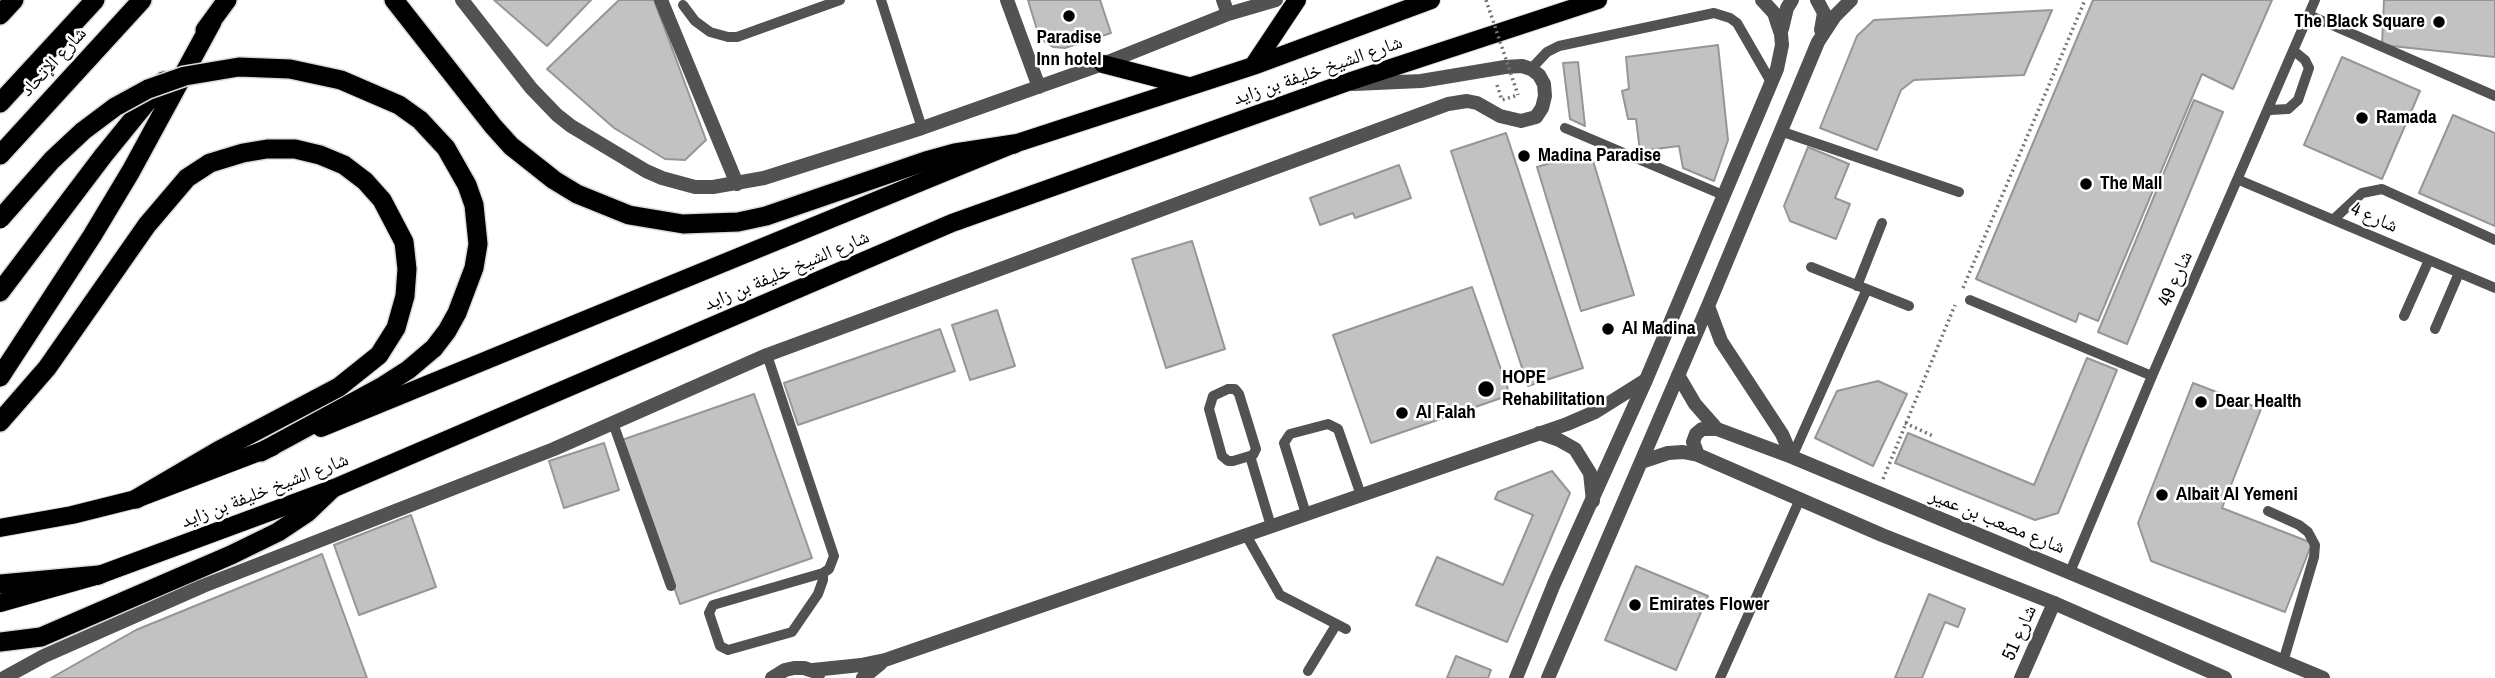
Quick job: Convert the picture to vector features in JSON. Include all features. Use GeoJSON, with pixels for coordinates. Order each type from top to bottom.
{"type":"FeatureCollection","features":[{"type":"Feature","properties":{"kind":"highway"},"geometry":{"type":"LineString","coordinates":[[0,15],[14,0]]}},
{"type":"Feature","properties":{"kind":"highway","name":"شارع الإتحاد"},"geometry":{"type":"LineString","coordinates":[[0,103],[95,0]]}},
{"type":"Feature","properties":{"kind":"highway","name":"شارع الإتحاد"},"geometry":{"type":"LineString","coordinates":[[0,155],[142,0]]}},
{"type":"Feature","properties":{"kind":"highway"},"geometry":{"type":"LineString","coordinates":[[0,292],[103,156],[227,0]]}},
{"type":"Feature","properties":{"kind":"highway"},"geometry":{"type":"LineString","coordinates":[[394,0],[511,146],[566,187],[629,215],[683,224],[738,222],[766,216],[926,161],[955,153],[1014,144]]}},
{"type":"Feature","properties":{"kind":"highway"},"geometry":{"type":"LineString","coordinates":[[0,377],[112,204],[212,22]]}},
{"type":"Feature","properties":{"kind":"highway"},"geometry":{"type":"LineString","coordinates":[[0,219],[52,160],[83,131],[115,107],[148,89],[185,76],[239,66],[290,69],[341,80],[400,105],[420,120],[446,148],[467,184],[474,205],[478,244],[474,268],[457,313],[434,348],[408,370],[261,452]]}},
{"type":"Feature","properties":{"kind":"highway"},"geometry":{"type":"LineString","coordinates":[[0,422],[47,368],[147,225],[187,178],[209,163],[267,149],[295,149],[320,155],[344,166],[365,181],[382,200],[404,242],[407,269],[405,296],[396,328],[385,346],[379,355],[326,395],[218,451],[136,499]]}},
{"type":"Feature","properties":{"kind":"highway"},"geometry":{"type":"LineString","coordinates":[[0,654],[231,555],[278,532],[308,512],[332,489]]}},
{"type":"Feature","properties":{"kind":"highway"},"geometry":{"type":"LineString","coordinates":[[0,584],[99,575]]}},
{"type":"Feature","properties":{"kind":"highway"},"geometry":{"type":"LineString","coordinates":[[0,642],[41,637]]}},
{"type":"Feature","properties":{"kind":"main road"},"geometry":{"type":"LineString","coordinates":[[1253,66],[1297,0]]}},
{"type":"Feature","properties":{"kind":"main road","name":"شارع الشيخ خليفة بن زايد"},"geometry":{"type":"LineString","coordinates":[[0,528],[72,515],[136,499],[261,452],[1014,144],[1253,66],[1431,0]]}},
{"type":"Feature","properties":{"kind":"main road","name":"شارع الشيخ خليفة بن زايد"},"geometry":{"type":"LineString","coordinates":[[0,603],[99,575],[332,489],[952,223],[1342,84],[1598,0]]}},
{"type":"Feature","properties":{"kind":"main road"},"geometry":{"type":"LineString","coordinates":[[1103,64],[1188,86]]}},
{"type":"Feature","properties":{"kind":"street"},"geometry":{"type":"LineString","coordinates":[[462,0],[543,102],[586,135],[646,171],[678,184],[713,187],[764,178],[922,128],[1103,64],[1226,7],[1276,0]]}},
{"type":"Feature","properties":{"kind":"street"},"geometry":{"type":"LineString","coordinates":[[661,0],[737,184]]}},
{"type":"Feature","properties":{"kind":"street"},"geometry":{"type":"LineString","coordinates":[[1007,0],[1040,87]]}},
{"type":"Feature","properties":{"kind":"street"},"geometry":{"type":"LineString","coordinates":[[1762,0],[1774,13],[1781,34]]}},
{"type":"Feature","properties":{"kind":"street"},"geometry":{"type":"LineString","coordinates":[[1516,678],[1646,380],[1771,82],[1780,57],[1781,34],[1787,8],[1792,0]]}},
{"type":"Feature","properties":{"kind":"street"},"geometry":{"type":"LineString","coordinates":[[1817,0],[1824,13],[1818,42]]}},
{"type":"Feature","properties":{"kind":"street"},"geometry":{"type":"LineString","coordinates":[[1548,678],[1818,42],[1835,16],[1851,0]]}},
{"type":"Feature","properties":{"kind":"street"},"geometry":{"type":"LineString","coordinates":[[4,678],[44,656],[203,586],[554,449],[767,355],[1448,104],[1467,101],[1511,119],[1531,119],[1536,117],[1542,108],[1545,96],[1544,84],[1539,75],[1522,66],[1421,81],[1342,84]]}},
{"type":"Feature","properties":{"kind":"street"},"geometry":{"type":"LineString","coordinates":[[1708,306],[1721,341],[1782,434],[1792,457]]}},
{"type":"Feature","properties":{"kind":"street","name":"شارع مصعب بن عمير"},"geometry":{"type":"LineString","coordinates":[[1678,375],[1695,404],[1717,429],[1792,457],[2323,678]]}},
{"type":"Feature","properties":{"kind":"street"},"geometry":{"type":"LineString","coordinates":[[772,678],[794,668],[819,674],[885,660],[1539,433],[1595,412],[1646,380]]}},
{"type":"Feature","properties":{"kind":"street"},"geometry":{"type":"LineString","coordinates":[[1698,455],[1693,442],[1696,434],[1702,429],[1717,429]]}},
{"type":"Feature","properties":{"kind":"street"},"geometry":{"type":"LineString","coordinates":[[1539,433],[1559,440],[1580,454],[1590,473],[1593,501]]}},
{"type":"Feature","properties":{"kind":"street"},"geometry":{"type":"LineString","coordinates":[[1641,462],[1668,453],[1698,455],[1914,549],[2054,603],[2225,678]]}},
{"type":"Feature","properties":{"kind":"street","name":"شارع 51"},"geometry":{"type":"LineString","coordinates":[[2021,678],[2054,603]]}},
{"type":"Feature","properties":{"kind":"street"},"geometry":{"type":"LineString","coordinates":[[863,678],[885,660]]}},
{"type":"Feature","properties":{"kind":"lane"},"geometry":{"type":"LineString","coordinates":[[683,5],[695,21],[710,32],[737,37],[840,0]]}},
{"type":"Feature","properties":{"kind":"lane"},"geometry":{"type":"LineString","coordinates":[[881,0],[922,128]]}},
{"type":"Feature","properties":{"kind":"lane","name":"شارع 49"},"geometry":{"type":"LineString","coordinates":[[2070,572],[2315,0]]}},
{"type":"Feature","properties":{"kind":"lane"},"geometry":{"type":"LineString","coordinates":[[1531,69],[1547,52],[1559,46],[1714,13],[1737,23],[1771,82]]}},
{"type":"Feature","properties":{"kind":"lane"},"geometry":{"type":"LineString","coordinates":[[2309,15],[2495,96]]}},
{"type":"Feature","properties":{"kind":"lane"},"geometry":{"type":"LineString","coordinates":[[2270,110],[2288,109],[2298,100],[2309,68],[2305,60],[2294,51]]}},
{"type":"Feature","properties":{"kind":"lane"},"geometry":{"type":"LineString","coordinates":[[1565,128],[1723,195]]}},
{"type":"Feature","properties":{"kind":"lane"},"geometry":{"type":"LineString","coordinates":[[1780,131],[1959,192]]}},
{"type":"Feature","properties":{"kind":"lane","name":"شارع 4"},"geometry":{"type":"LineString","coordinates":[[2239,180],[2495,288]]}},
{"type":"Feature","properties":{"kind":"lane"},"geometry":{"type":"LineString","coordinates":[[2334,219],[2362,193],[2382,189],[2495,240]]}},
{"type":"Feature","properties":{"kind":"lane"},"geometry":{"type":"LineString","coordinates":[[1792,457],[1862,288],[1882,223]]}},
{"type":"Feature","properties":{"kind":"lane"},"geometry":{"type":"LineString","coordinates":[[2404,316],[2429,260]]}},
{"type":"Feature","properties":{"kind":"lane"},"geometry":{"type":"LineString","coordinates":[[1811,267],[1909,306]]}},
{"type":"Feature","properties":{"kind":"lane"},"geometry":{"type":"LineString","coordinates":[[2435,329],[2459,273]]}},
{"type":"Feature","properties":{"kind":"lane"},"geometry":{"type":"LineString","coordinates":[[1970,300],[2152,376]]}},
{"type":"Feature","properties":{"kind":"lane"},"geometry":{"type":"LineString","coordinates":[[767,355],[834,556],[829,569],[823,572],[713,605],[709,613],[720,646],[728,650],[792,632],[818,594],[823,572]]}},
{"type":"Feature","properties":{"kind":"lane"},"geometry":{"type":"LineString","coordinates":[[1232,388],[1240,394],[1256,449],[1250,456],[1228,461],[1222,456],[1209,409],[1213,396],[1219,392],[1232,388]]}},
{"type":"Feature","properties":{"kind":"lane"},"geometry":{"type":"LineString","coordinates":[[613,423],[671,586]]}},
{"type":"Feature","properties":{"kind":"lane"},"geometry":{"type":"LineString","coordinates":[[1306,514],[1284,443],[1290,434],[1328,424],[1338,429],[1361,495]]}},
{"type":"Feature","properties":{"kind":"lane"},"geometry":{"type":"LineString","coordinates":[[1250,456],[1271,526]]}},
{"type":"Feature","properties":{"kind":"lane"},"geometry":{"type":"LineString","coordinates":[[1720,678],[1800,499]]}},
{"type":"Feature","properties":{"kind":"lane"},"geometry":{"type":"LineString","coordinates":[[2267,511],[2299,525],[2308,532],[2315,545],[2314,557],[2283,662]]}},
{"type":"Feature","properties":{"kind":"lane"},"geometry":{"type":"LineString","coordinates":[[1246,535],[1280,596],[1341,627],[1308,671]]}},
{"type":"Feature","properties":{"kind":"path"},"geometry":{"type":"LineString","coordinates":[[1486,0],[1518,94],[1502,100]]}},
{"type":"Feature","properties":{"kind":"path"},"geometry":{"type":"LineString","coordinates":[[1877,494],[2085,0]]}},
{"type":"Feature","properties":{"kind":"path"},"geometry":{"type":"LineString","coordinates":[[1905,423],[1933,436]]}},
{"type":"Feature","properties":{"kind":"building"},"geometry":{"type":"Polygon","coordinates":[[[494,0],[591,0],[547,46],[494,0]]]}},
{"type":"Feature","properties":{"kind":"building"},"geometry":{"type":"Polygon","coordinates":[[[619,0],[654,0],[706,140],[685,160],[665,159],[614,128],[547,69],[619,0]]]}},
{"type":"Feature","properties":{"kind":"building","name":"Paradise Inn hotel"},"geometry":{"type":"Polygon","coordinates":[[[1028,0],[1100,0],[1111,33],[1065,48],[1053,47],[1038,33],[1028,0]]]}},
{"type":"Feature","properties":{"kind":"building","name":"The Mall"},"geometry":{"type":"Polygon","coordinates":[[[2093,0],[2272,0],[2233,89],[2202,74],[2098,321],[2079,313],[2076,322],[1976,279],[2093,0]]]}},
{"type":"Feature","properties":{"kind":"building","name":"The Black Square"},"geometry":{"type":"Polygon","coordinates":[[[2384,0],[2495,0],[2495,57],[2382,45],[2384,0]]]}},
{"type":"Feature","properties":{"kind":"building"},"geometry":{"type":"Polygon","coordinates":[[[2052,10],[2024,75],[1914,80],[1901,90],[1877,150],[1820,128],[1857,36],[1874,20],[2052,10]]]}},
{"type":"Feature","properties":{"kind":"building"},"geometry":{"type":"Polygon","coordinates":[[[1718,45],[1728,140],[1714,181],[1683,168],[1679,146],[1640,151],[1636,119],[1628,119],[1622,91],[1629,89],[1626,57],[1718,45]]]}},
{"type":"Feature","properties":{"kind":"building","name":"Ramada"},"geometry":{"type":"Polygon","coordinates":[[[2342,57],[2420,91],[2382,179],[2304,145],[2342,57]]]}},
{"type":"Feature","properties":{"kind":"building"},"geometry":{"type":"Polygon","coordinates":[[[1578,62],[1585,126],[1570,119],[1563,63],[1578,62]]]}},
{"type":"Feature","properties":{"kind":"building"},"geometry":{"type":"Polygon","coordinates":[[[2194,100],[2223,112],[2127,344],[2098,332],[2194,100]]]}},
{"type":"Feature","properties":{"kind":"building","name":"Ramada"},"geometry":{"type":"Polygon","coordinates":[[[2453,115],[2495,133],[2495,226],[2419,193],[2453,115]]]}},
{"type":"Feature","properties":{"kind":"building"},"geometry":{"type":"Polygon","coordinates":[[[1506,133],[1583,368],[1528,386],[1451,151],[1506,133]]]}},
{"type":"Feature","properties":{"kind":"building"},"geometry":{"type":"Polygon","coordinates":[[[1808,147],[1849,164],[1835,198],[1850,204],[1836,239],[1790,221],[1784,206],[1808,147]]]}},
{"type":"Feature","properties":{"kind":"building"},"geometry":{"type":"Polygon","coordinates":[[[1590,151],[1634,295],[1581,311],[1537,167],[1590,151]]]}},
{"type":"Feature","properties":{"kind":"building"},"geometry":{"type":"Polygon","coordinates":[[[1399,165],[1411,198],[1355,218],[1353,213],[1320,225],[1310,198],[1399,165]]]}},
{"type":"Feature","properties":{"kind":"building"},"geometry":{"type":"Polygon","coordinates":[[[1192,241],[1225,349],[1166,368],[1132,259],[1192,241]]]}},
{"type":"Feature","properties":{"kind":"building"},"geometry":{"type":"Polygon","coordinates":[[[1472,287],[1510,395],[1371,443],[1333,335],[1472,287]]]}},
{"type":"Feature","properties":{"kind":"building"},"geometry":{"type":"Polygon","coordinates":[[[997,310],[1015,366],[970,380],[952,325],[997,310]]]}},
{"type":"Feature","properties":{"kind":"building"},"geometry":{"type":"Polygon","coordinates":[[[940,329],[955,371],[798,425],[784,383],[940,329]]]}},
{"type":"Feature","properties":{"kind":"building"},"geometry":{"type":"Polygon","coordinates":[[[2087,358],[2117,370],[2058,513],[2035,520],[1895,463],[1908,433],[2034,485],[2087,358]]]}},
{"type":"Feature","properties":{"kind":"building"},"geometry":{"type":"Polygon","coordinates":[[[1878,381],[1907,394],[1873,466],[1815,438],[1837,391],[1878,381]]]}},
{"type":"Feature","properties":{"kind":"building"},"geometry":{"type":"Polygon","coordinates":[[[2193,383],[2261,409],[2222,508],[2312,543],[2285,612],[2151,561],[2138,523],[2193,383]]]}},
{"type":"Feature","properties":{"kind":"building"},"geometry":{"type":"Polygon","coordinates":[[[754,394],[812,558],[680,604],[622,440],[754,394]]]}},
{"type":"Feature","properties":{"kind":"building"},"geometry":{"type":"Polygon","coordinates":[[[604,443],[619,490],[564,508],[549,461],[604,443]]]}},
{"type":"Feature","properties":{"kind":"building"},"geometry":{"type":"Polygon","coordinates":[[[1552,471],[1570,493],[1507,642],[1416,605],[1437,557],[1503,585],[1533,515],[1495,499],[1498,492],[1552,471]]]}},
{"type":"Feature","properties":{"kind":"building"},"geometry":{"type":"Polygon","coordinates":[[[411,515],[436,587],[359,615],[334,545],[411,515]]]}},
{"type":"Feature","properties":{"kind":"building"},"geometry":{"type":"Polygon","coordinates":[[[322,554],[367,678],[51,678],[136,630],[322,554]]]}},
{"type":"Feature","properties":{"kind":"building"},"geometry":{"type":"Polygon","coordinates":[[[1636,566],[1708,596],[1676,670],[1605,640],[1636,566]]]}},
{"type":"Feature","properties":{"kind":"building"},"geometry":{"type":"Polygon","coordinates":[[[1929,594],[1965,609],[1958,627],[1945,622],[1922,678],[1895,678],[1929,594]]]}},
{"type":"Feature","properties":{"kind":"building"},"geometry":{"type":"Polygon","coordinates":[[[1456,656],[1491,670],[1488,678],[1447,678],[1456,656]]]}},
{"type":"Feature","properties":{"kind":"place","name":"Paradise Inn hotel"},"geometry":{"type":"Point","coordinates":[1069,16]}},
{"type":"Feature","properties":{"kind":"place","name":"The Black Square"},"geometry":{"type":"Point","coordinates":[2439,22]}},
{"type":"Feature","properties":{"kind":"place","name":"Ramada"},"geometry":{"type":"Point","coordinates":[2362,118]}},
{"type":"Feature","properties":{"kind":"place","name":"Madina Paradise"},"geometry":{"type":"Point","coordinates":[1524,156]}},
{"type":"Feature","properties":{"kind":"place","name":"The Mall"},"geometry":{"type":"Point","coordinates":[2086,184]}},
{"type":"Feature","properties":{"kind":"place","name":"Al Madina"},"geometry":{"type":"Point","coordinates":[1608,329]}},
{"type":"Feature","properties":{"kind":"place","name":"HOPE Rehabilitation"},"geometry":{"type":"Point","coordinates":[1486,389]}},
{"type":"Feature","properties":{"kind":"place","name":"Dear Health"},"geometry":{"type":"Point","coordinates":[2201,402]}},
{"type":"Feature","properties":{"kind":"place","name":"Al Falah"},"geometry":{"type":"Point","coordinates":[1402,413]}},
{"type":"Feature","properties":{"kind":"place","name":"Albait Al Yemeni"},"geometry":{"type":"Point","coordinates":[2162,495]}},
{"type":"Feature","properties":{"kind":"place","name":"Emirates Flower"},"geometry":{"type":"Point","coordinates":[1635,605]}}]}
